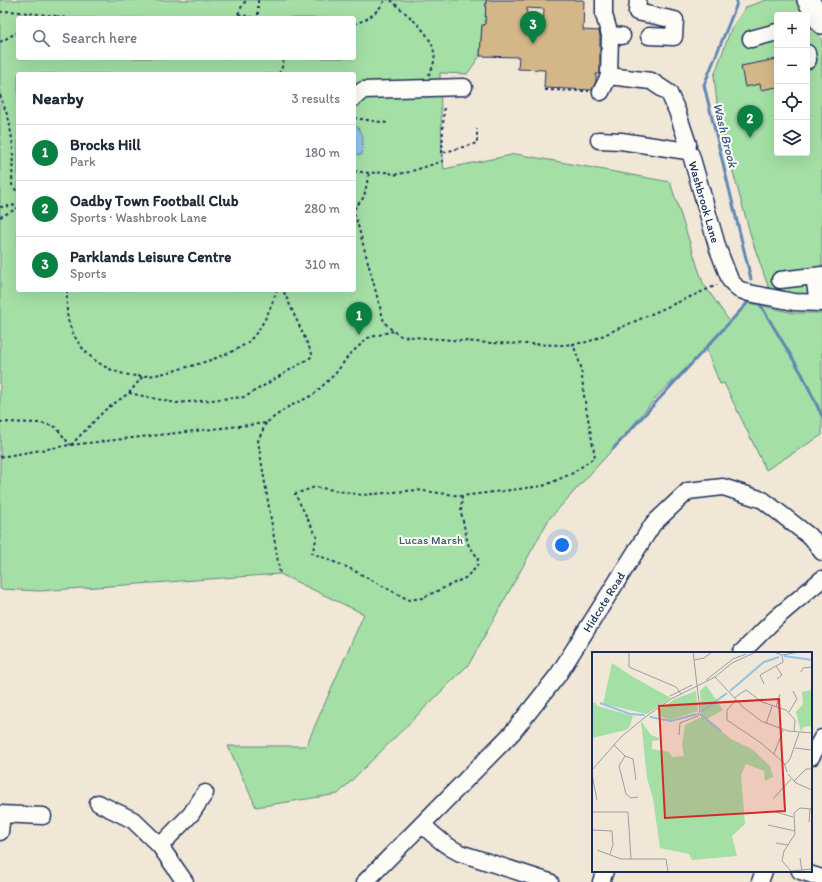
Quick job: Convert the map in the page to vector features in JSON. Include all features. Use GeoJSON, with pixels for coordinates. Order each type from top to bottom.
{"type":"FeatureCollection","features":[{"type":"Feature","properties":{"kind":"main road"},"geometry":{"type":"LineString","coordinates":[[808,0],[816,20]]}},
{"type":"Feature","properties":{"kind":"street"},"geometry":{"type":"LineString","coordinates":[[601,92],[609,76],[616,35],[604,15],[604,0]]}},
{"type":"Feature","properties":{"kind":"street"},"geometry":{"type":"LineString","coordinates":[[638,0],[637,12],[675,20],[674,37],[649,36]]}},
{"type":"Feature","properties":{"kind":"street"},"geometry":{"type":"LineString","coordinates":[[751,39],[774,33]]}},
{"type":"Feature","properties":{"kind":"street","name":"Washbrook Lane"},"geometry":{"type":"LineString","coordinates":[[609,76],[651,81],[669,93],[677,111],[688,144],[687,151],[691,155],[718,249],[730,280]]}},
{"type":"Feature","properties":{"kind":"street"},"geometry":{"type":"LineString","coordinates":[[356,96],[363,90],[464,87]]}},
{"type":"Feature","properties":{"kind":"street"},"geometry":{"type":"LineString","coordinates":[[599,140],[621,141],[687,151]]}},
{"type":"Feature","properties":{"kind":"street"},"geometry":{"type":"LineString","coordinates":[[730,280],[738,289],[749,293],[794,302],[820,303],[818,275],[780,280]]}},
{"type":"Feature","properties":{"kind":"street","name":"Hidcote Road"},"geometry":{"type":"LineString","coordinates":[[365,882],[512,733],[558,675],[654,524],[688,491],[723,487],[762,500],[813,539],[822,552]]}},
{"type":"Feature","properties":{"kind":"street"},"geometry":{"type":"LineString","coordinates":[[742,652],[776,618],[822,579]]}},
{"type":"Feature","properties":{"kind":"street"},"geometry":{"type":"LineString","coordinates":[[812,755],[822,738]]}},
{"type":"Feature","properties":{"kind":"street"},"geometry":{"type":"LineString","coordinates":[[160,846],[191,814],[205,793]]}},
{"type":"Feature","properties":{"kind":"street"},"geometry":{"type":"LineString","coordinates":[[98,803],[134,820],[160,846],[185,882]]}},
{"type":"Feature","properties":{"kind":"street"},"geometry":{"type":"LineString","coordinates":[[0,832],[1,814],[43,816]]}},
{"type":"Feature","properties":{"kind":"street"},"geometry":{"type":"LineString","coordinates":[[422,824],[439,841],[460,853],[550,882]]}},
{"type":"Feature","properties":{"kind":"street"},"geometry":{"type":"LineString","coordinates":[[601,882],[605,872]]}},
{"type":"Feature","properties":{"kind":"street"},"geometry":{"type":"LineString","coordinates":[[760,882],[764,872]]}},
{"type":"Feature","properties":{"kind":"street"},"geometry":{"type":"LineString","coordinates":[[803,872],[822,878]]}},
{"type":"Feature","properties":{"kind":"path"},"geometry":{"type":"LineString","coordinates":[[246,16],[238,14],[243,4],[247,0]]}},
{"type":"Feature","properties":{"kind":"path"},"geometry":{"type":"LineString","coordinates":[[258,0],[258,16]]}},
{"type":"Feature","properties":{"kind":"path"},"geometry":{"type":"LineString","coordinates":[[356,23],[361,22],[379,10],[385,0]]}},
{"type":"Feature","properties":{"kind":"path"},"geometry":{"type":"LineString","coordinates":[[391,0],[428,34],[434,53],[433,65],[423,88]]}},
{"type":"Feature","properties":{"kind":"path"},"geometry":{"type":"LineString","coordinates":[[0,12],[10,11],[56,16]]}},
{"type":"Feature","properties":{"kind":"path"},"geometry":{"type":"LineString","coordinates":[[0,42],[16,33]]}},
{"type":"Feature","properties":{"kind":"path"},"geometry":{"type":"LineString","coordinates":[[280,72],[284,60]]}},
{"type":"Feature","properties":{"kind":"path"},"geometry":{"type":"LineString","coordinates":[[545,90],[601,92]]}},
{"type":"Feature","properties":{"kind":"path"},"geometry":{"type":"LineString","coordinates":[[0,95],[9,120],[13,146],[12,185],[16,190]]}},
{"type":"Feature","properties":{"kind":"path"},"geometry":{"type":"LineString","coordinates":[[356,171],[389,172],[393,175],[409,172],[443,161],[444,105]]}},
{"type":"Feature","properties":{"kind":"path"},"geometry":{"type":"LineString","coordinates":[[356,118],[387,123]]}},
{"type":"Feature","properties":{"kind":"path"},"geometry":{"type":"LineString","coordinates":[[442,153],[477,143],[477,129]]}},
{"type":"Feature","properties":{"kind":"path"},"geometry":{"type":"LineString","coordinates":[[356,207],[364,197],[369,172]]}},
{"type":"Feature","properties":{"kind":"path"},"geometry":{"type":"LineString","coordinates":[[0,206],[16,206]]}},
{"type":"Feature","properties":{"kind":"path"},"geometry":{"type":"LineString","coordinates":[[0,217],[16,207]]}},
{"type":"Feature","properties":{"kind":"path"},"geometry":{"type":"LineString","coordinates":[[356,220],[384,322],[401,336],[490,343],[564,345],[588,342],[730,280]]}},
{"type":"Feature","properties":{"kind":"path"},"geometry":{"type":"LineString","coordinates":[[67,292],[68,322],[79,344],[97,363],[123,375],[155,375],[224,355],[249,341],[262,324],[276,292]]}},
{"type":"Feature","properties":{"kind":"path"},"geometry":{"type":"LineString","coordinates":[[129,392],[176,403],[245,397],[313,356],[284,292]]}},
{"type":"Feature","properties":{"kind":"path"},"geometry":{"type":"LineString","coordinates":[[280,574],[258,441],[266,423],[288,406],[313,395],[336,373],[349,355],[368,338],[394,331]]}},
{"type":"Feature","properties":{"kind":"path"},"geometry":{"type":"LineString","coordinates":[[462,496],[461,512],[468,544],[478,558],[477,567],[465,578],[422,598],[409,600],[349,568],[312,553],[317,537],[295,494],[315,487],[362,495],[417,490],[462,496],[543,486],[573,473],[595,457],[584,396],[581,367],[573,344]]}},
{"type":"Feature","properties":{"kind":"path"},"geometry":{"type":"LineString","coordinates":[[70,445],[105,410],[129,392],[144,375]]}},
{"type":"Feature","properties":{"kind":"path"},"geometry":{"type":"LineString","coordinates":[[0,422],[41,423],[56,427],[70,445]]}},
{"type":"Feature","properties":{"kind":"path"},"geometry":{"type":"LineString","coordinates":[[0,457],[70,445],[266,423]]}},
{"type":"Feature","properties":{"kind":"green space","name":"Lucas Marsh"},"geometry":{"type":"Polygon","coordinates":[[[0,0],[486,0],[485,25],[482,25],[480,56],[467,74],[440,73],[442,153],[444,169],[516,154],[670,182],[703,283],[730,322],[749,303],[794,313],[822,313],[822,435],[766,470],[724,383],[720,384],[706,349],[658,395],[613,449],[549,519],[469,664],[338,794],[256,807],[228,746],[306,746],[364,614],[280,574],[40,591],[0,589],[0,0]]]}},
{"type":"Feature","properties":{"kind":"green space"},"geometry":{"type":"Polygon","coordinates":[[[766,0],[797,0],[805,12],[774,12],[774,156],[810,156],[810,19],[822,41],[822,295],[773,291],[769,289],[752,240],[719,122],[714,76],[731,29],[746,7],[766,0]]]}},
{"type":"Feature","properties":{"kind":"water"},"geometry":{"type":"Polygon","coordinates":[[[356,126],[363,136],[362,155],[356,154],[356,126]]]}},
{"type":"Feature","properties":{"kind":"building"},"geometry":{"type":"Polygon","coordinates":[[[486,0],[584,0],[583,30],[599,31],[600,36],[600,74],[596,74],[596,81],[592,90],[544,88],[545,70],[518,69],[519,57],[480,56],[482,25],[485,25],[486,0]],[[527,8],[526,28],[543,29],[544,9],[527,8]]]}},
{"type":"Feature","properties":{"kind":"building"},"geometry":{"type":"Polygon","coordinates":[[[774,60],[774,88],[761,90],[760,84],[745,87],[741,66],[774,60]]]}},
{"type":"Feature","properties":{"kind":"waterway","name":"Wash Brook"},"geometry":{"type":"LineString","coordinates":[[737,0],[736,6],[704,85],[751,279]]}},
{"type":"Feature","properties":{"kind":"waterway","name":"Wash Brook"},"geometry":{"type":"LineString","coordinates":[[613,449],[751,299]]}},
{"type":"Feature","properties":{"kind":"waterway"},"geometry":{"type":"LineString","coordinates":[[758,301],[802,374],[822,416]]}},
{"type":"Feature","properties":{"kind":"place","name":"Parklands Leisure Centre"},"geometry":{"type":"Point","coordinates":[533,44]}},
{"type":"Feature","properties":{"kind":"place","name":"Oadby Town Football Club"},"geometry":{"type":"Point","coordinates":[750,138]}},
{"type":"Feature","properties":{"kind":"place","name":"Brocks Hill"},"geometry":{"type":"Point","coordinates":[359,335]}}]}
